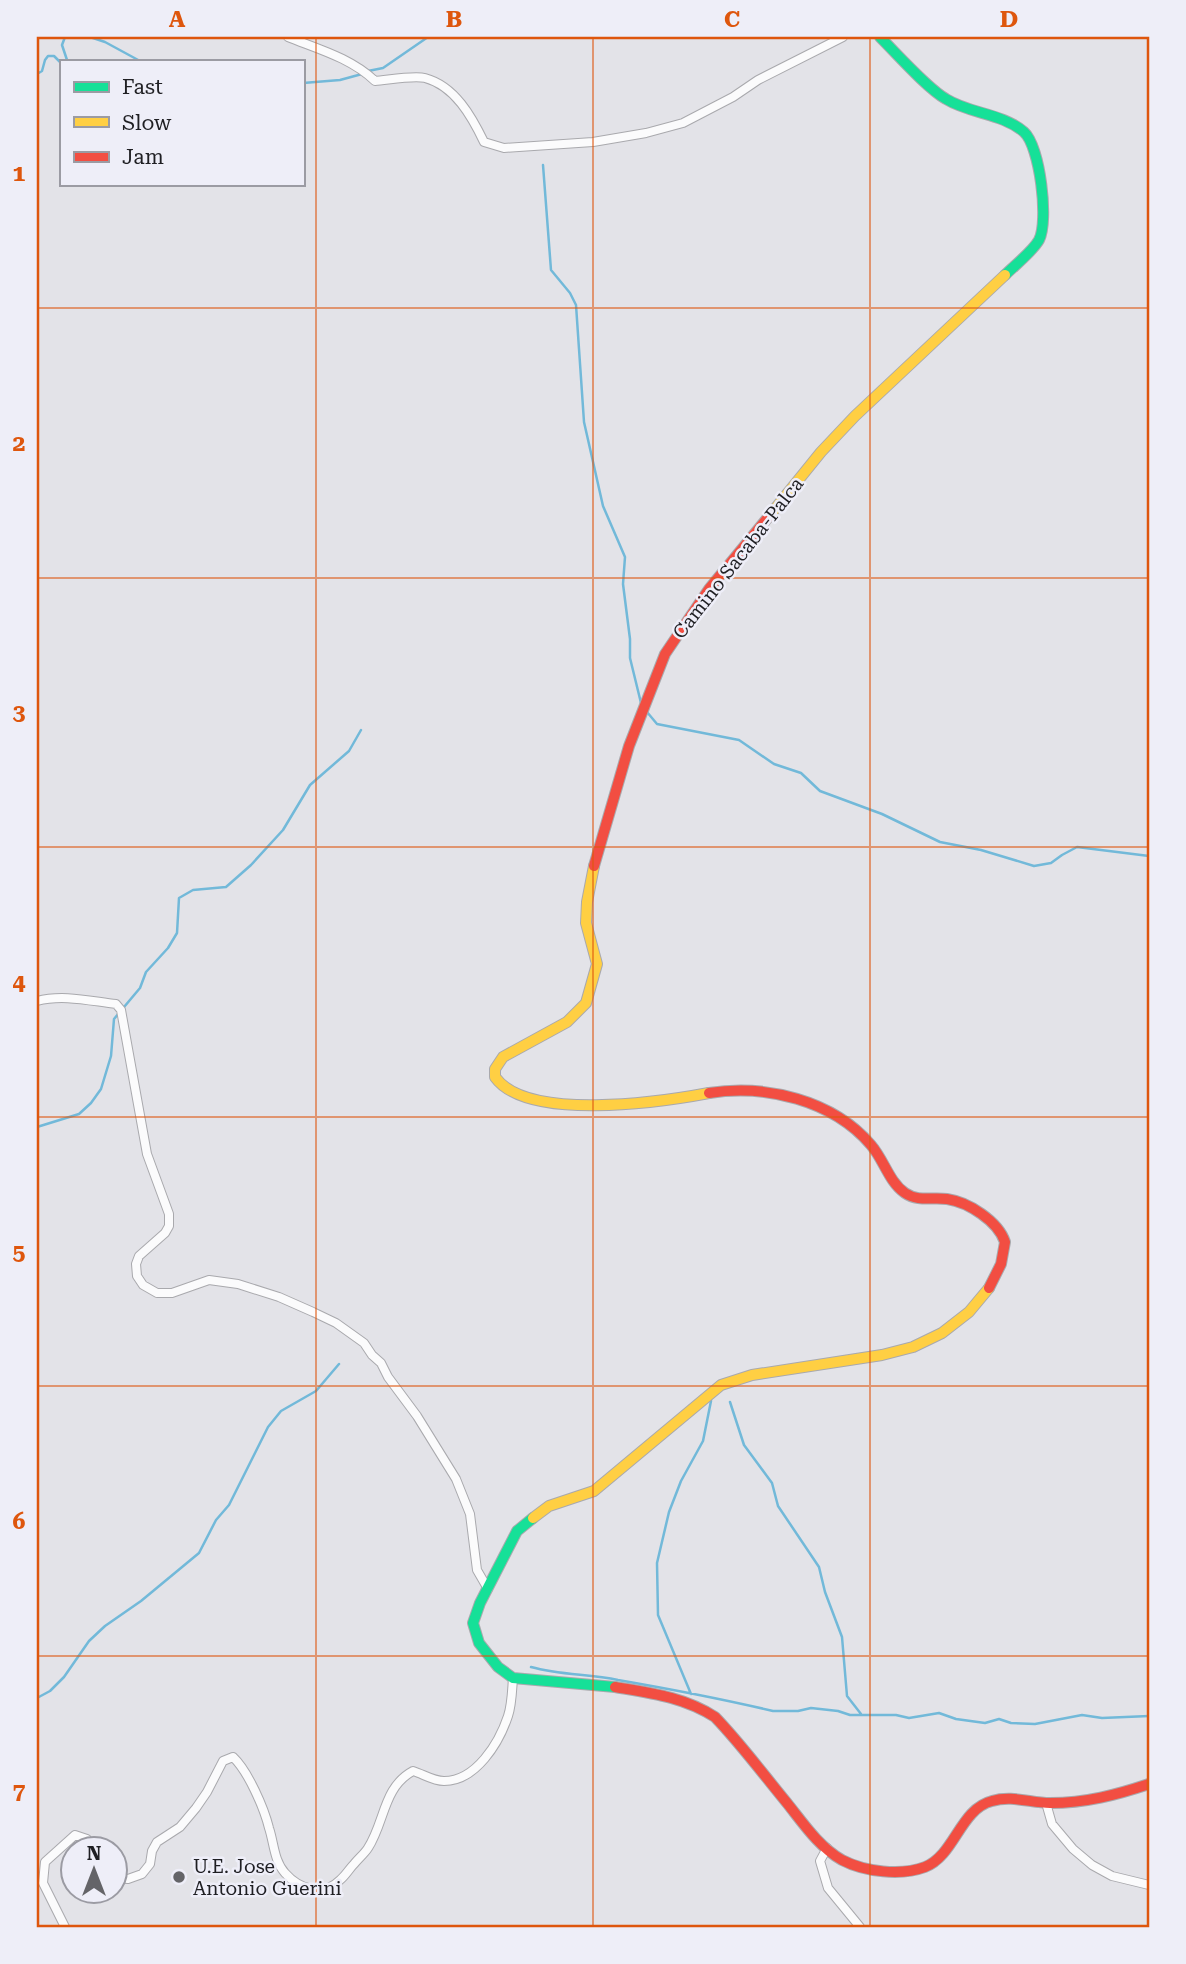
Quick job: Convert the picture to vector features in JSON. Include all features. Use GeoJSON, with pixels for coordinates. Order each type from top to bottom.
{"type":"FeatureCollection","features":[{"type":"Feature","properties":{"kind":"street"},"geometry":{"type":"LineString","coordinates":[[288,37],[340,57],[375,80],[424,78],[442,87],[470,113],[484,142],[504,148],[593,142],[646,133],[683,122],[843,37]]}},
{"type":"Feature","properties":{"kind":"street","name":"Camino Sacaba-Palca"},"geometry":{"type":"LineString","coordinates":[[513,1678],[488,1656],[474,1633],[475,1613],[513,1539],[525,1523],[549,1506],[594,1491],[721,1385],[746,1375],[888,1355],[925,1344],[953,1328],[977,1304],[994,1282],[1002,1262],[1006,1240],[992,1223],[953,1200],[915,1199],[905,1194],[897,1187],[871,1144],[856,1130],[821,1109],[797,1099],[752,1089],[642,1103],[552,1101],[509,1091],[500,1085],[495,1077],[495,1069],[503,1057],[568,1022],[586,1003],[597,964],[586,922],[595,862],[622,768],[652,684],[665,654],[684,623],[821,452],[855,416],[981,300],[1039,240],[1043,217],[1042,191],[1033,148],[1026,132],[1005,120],[960,107],[943,98],[880,37]]}},
{"type":"Feature","properties":{"kind":"street"},"geometry":{"type":"LineString","coordinates":[[37,1001],[69,998],[116,1004],[121,1010],[147,1154],[169,1214],[165,1233],[139,1255],[136,1264],[137,1276],[143,1285],[157,1293],[172,1293],[209,1280],[238,1284],[313,1311],[364,1343],[417,1416],[456,1479],[470,1514],[477,1570],[488,1589]]}},
{"type":"Feature","properties":{"kind":"street"},"geometry":{"type":"LineString","coordinates":[[130,1878],[142,1874],[150,1864],[157,1842],[180,1827],[207,1792],[223,1761],[233,1757],[241,1765],[269,1826],[278,1862],[284,1872],[300,1887],[327,1889],[340,1881],[369,1847],[387,1801],[405,1775],[413,1771],[441,1781],[456,1780],[484,1760],[493,1749],[509,1714],[513,1678],[600,1684],[674,1697],[700,1707],[715,1717],[733,1736],[816,1839],[841,1859],[885,1871],[909,1871],[928,1866],[941,1855],[974,1811],[990,1801],[1010,1798],[1045,1803],[1079,1803],[1108,1798],[1149,1784]]}},
{"type":"Feature","properties":{"kind":"street"},"geometry":{"type":"LineString","coordinates":[[1045,1803],[1052,1824],[1073,1849],[1092,1865],[1112,1876],[1149,1885]]}},
{"type":"Feature","properties":{"kind":"street"},"geometry":{"type":"LineString","coordinates":[[60,1848],[45,1862],[43,1883],[65,1927]]}},
{"type":"Feature","properties":{"kind":"street"},"geometry":{"type":"LineString","coordinates":[[827,1848],[820,1861],[828,1888],[860,1927]]}},
{"type":"Feature","properties":{"kind":"waterway"},"geometry":{"type":"LineString","coordinates":[[65,37],[62,45],[67,60]]}},
{"type":"Feature","properties":{"kind":"waterway"},"geometry":{"type":"LineString","coordinates":[[90,37],[138,60]]}},
{"type":"Feature","properties":{"kind":"waterway"},"geometry":{"type":"LineString","coordinates":[[368,71],[383,68],[428,37]]}},
{"type":"Feature","properties":{"kind":"waterway"},"geometry":{"type":"LineString","coordinates":[[37,74],[42,71],[48,56],[54,56],[60,62]]}},
{"type":"Feature","properties":{"kind":"waterway"},"geometry":{"type":"LineString","coordinates":[[304,83],[340,80],[362,74]]}},
{"type":"Feature","properties":{"kind":"waterway"},"geometry":{"type":"LineString","coordinates":[[543,165],[551,270],[576,305],[584,422],[603,506],[625,557],[623,584],[630,658],[641,703]]}},
{"type":"Feature","properties":{"kind":"waterway"},"geometry":{"type":"LineString","coordinates":[[647,712],[657,724],[739,740],[774,764],[801,773],[820,791],[882,814],[940,842],[981,850],[1034,866],[1051,863],[1077,847],[1149,856]]}},
{"type":"Feature","properties":{"kind":"waterway"},"geometry":{"type":"LineString","coordinates":[[37,1127],[79,1114],[101,1089],[111,1056],[114,1019],[140,988],[146,972],[168,948],[177,933],[179,898],[193,890],[226,887],[251,865],[283,830],[310,785],[349,751],[361,730]]}},
{"type":"Feature","properties":{"kind":"waterway"},"geometry":{"type":"LineString","coordinates":[[37,1698],[50,1691],[64,1677],[89,1641],[105,1626],[141,1601],[199,1553],[216,1520],[229,1505],[268,1427],[281,1411],[316,1391],[339,1364]]}},
{"type":"Feature","properties":{"kind":"waterway"},"geometry":{"type":"LineString","coordinates":[[691,1694],[658,1615],[657,1563],[669,1512],[681,1481],[703,1441],[711,1401]]}},
{"type":"Feature","properties":{"kind":"waterway"},"geometry":{"type":"LineString","coordinates":[[730,1402],[744,1445],[772,1483],[778,1506],[819,1567],[825,1592],[842,1637],[847,1696],[861,1714]]}},
{"type":"Feature","properties":{"kind":"waterway"},"geometry":{"type":"LineString","coordinates":[[531,1667],[657,1687],[773,1711],[811,1708],[850,1715],[896,1715],[909,1718],[939,1713],[956,1719],[985,1723],[999,1719],[1011,1723],[1035,1724],[1082,1715],[1102,1718],[1149,1716]]}},
{"type":"Feature","properties":{"kind":"traffic: fast"},"geometry":{"type":"LineString","coordinates":[[880,37],[938,94],[955,104],[1006,121],[1024,132],[1030,140],[1041,184],[1042,230],[1032,249],[1005,275]]}},
{"type":"Feature","properties":{"kind":"traffic: fast"},"geometry":{"type":"LineString","coordinates":[[533,1518],[517,1531],[480,1603],[473,1623],[479,1643],[498,1667],[513,1678],[615,1687]]}},
{"type":"Feature","properties":{"kind":"traffic: slow"},"geometry":{"type":"LineString","coordinates":[[770,515],[821,452],[855,416],[1005,275]]}},
{"type":"Feature","properties":{"kind":"traffic: slow"},"geometry":{"type":"LineString","coordinates":[[594,866],[586,923],[597,964],[586,1003],[567,1022],[503,1057],[495,1069],[495,1077],[511,1091],[535,1100],[564,1104],[629,1104],[709,1093]]}},
{"type":"Feature","properties":{"kind":"traffic: slow"},"geometry":{"type":"LineString","coordinates":[[533,1518],[549,1506],[594,1491],[721,1385],[752,1375],[882,1355],[913,1347],[942,1333],[969,1312],[989,1288]]}},
{"type":"Feature","properties":{"kind":"traffic: jam"},"geometry":{"type":"LineString","coordinates":[[594,866],[629,746],[665,654],[709,589],[770,515]]}},
{"type":"Feature","properties":{"kind":"traffic: jam"},"geometry":{"type":"LineString","coordinates":[[709,1093],[753,1091],[818,1106],[855,1129],[871,1145],[895,1183],[905,1193],[920,1198],[955,1201],[973,1208],[996,1227],[1005,1242],[1001,1264],[989,1288]]}},
{"type":"Feature","properties":{"kind":"traffic: jam"},"geometry":{"type":"LineString","coordinates":[[615,1687],[679,1700],[715,1717],[819,1842],[842,1860],[872,1870],[894,1872],[925,1867],[944,1853],[972,1813],[992,1801],[1007,1799],[1050,1803],[1076,1802],[1149,1784]]}},
{"type":"Feature","properties":{"kind":"place","name":"U.E. Jose Antonio Guerini"},"geometry":{"type":"Point","coordinates":[179,1877]}}]}
